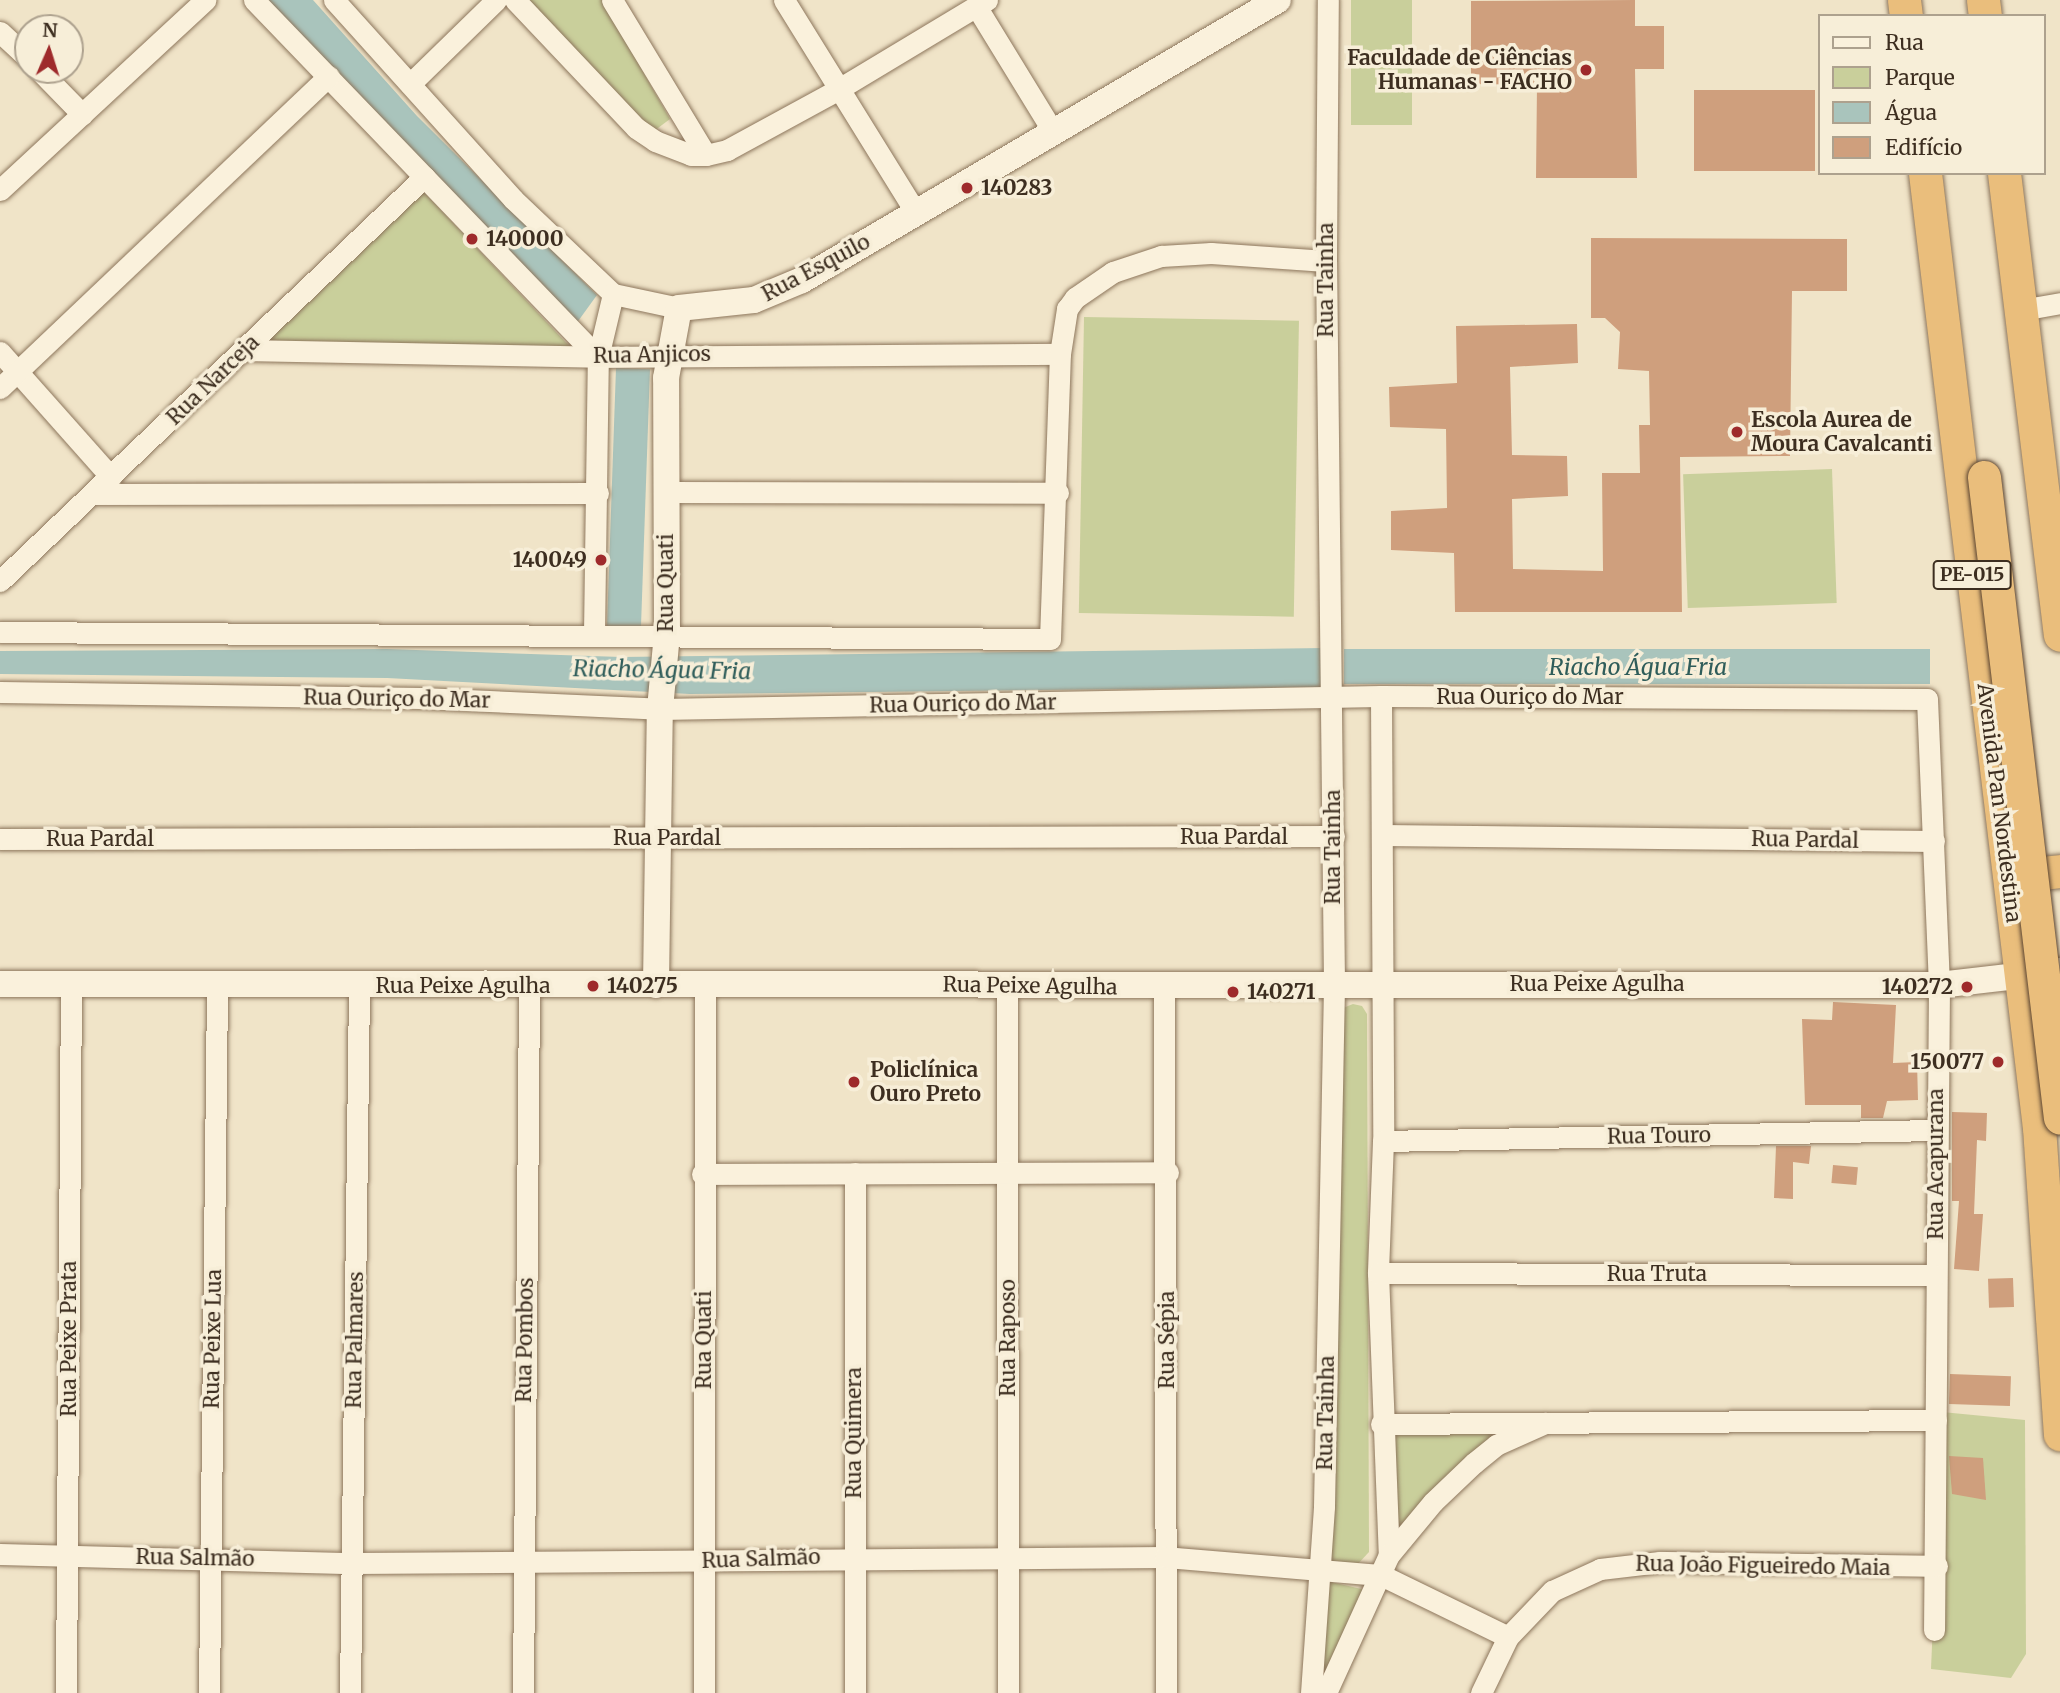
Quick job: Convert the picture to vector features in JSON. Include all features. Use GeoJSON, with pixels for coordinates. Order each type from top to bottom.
{"type":"FeatureCollection","features":[{"type":"Feature","properties":{"kind":"highway","name":"Avenida Pan Nordestina"},"geometry":{"type":"LineString","coordinates":[[1925,175],[2039,1127],[2060,1434]]}},
{"type":"Feature","properties":{"kind":"highway","name":"Avenida Pan Nordestina"},"geometry":{"type":"LineString","coordinates":[[1945,175],[2060,1118]]}},
{"type":"Feature","properties":{"kind":"highway"},"geometry":{"type":"LineString","coordinates":[[2004,175],[2060,635]]}},
{"type":"Feature","properties":{"kind":"highway"},"geometry":{"type":"LineString","coordinates":[[2006,857],[2032,874],[2060,871]]}},
{"type":"Feature","properties":{"kind":"street"},"geometry":{"type":"LineString","coordinates":[[0,190],[205,0]]}},
{"type":"Feature","properties":{"kind":"street"},"geometry":{"type":"LineString","coordinates":[[254,0],[598,356]]}},
{"type":"Feature","properties":{"kind":"street"},"geometry":{"type":"LineString","coordinates":[[334,0],[513,199],[613,294],[598,356],[598,493],[604,634]]}},
{"type":"Feature","properties":{"kind":"street"},"geometry":{"type":"LineString","coordinates":[[410,84],[496,0]]}},
{"type":"Feature","properties":{"kind":"street"},"geometry":{"type":"LineString","coordinates":[[515,0],[636,128],[655,141],[691,155],[727,150],[837,90],[982,3],[1052,130]]}},
{"type":"Feature","properties":{"kind":"street"},"geometry":{"type":"LineString","coordinates":[[612,0],[706,155]]}},
{"type":"Feature","properties":{"kind":"street"},"geometry":{"type":"LineString","coordinates":[[784,0],[837,90],[916,213]]}},
{"type":"Feature","properties":{"kind":"street","name":"Rua Esquilo"},"geometry":{"type":"LineString","coordinates":[[613,294],[679,309],[754,300],[802,280],[1052,130],[1278,0]]}},
{"type":"Feature","properties":{"kind":"street","name":"Rua Tainha"},"geometry":{"type":"LineString","coordinates":[[1311,1693],[1317,1566],[1324,1506],[1334,983],[1326,261],[1328,0]]}},
{"type":"Feature","properties":{"kind":"street"},"geometry":{"type":"LineString","coordinates":[[0,388],[328,76]]}},
{"type":"Feature","properties":{"kind":"street"},"geometry":{"type":"LineString","coordinates":[[53,84],[82,114]]}},
{"type":"Feature","properties":{"kind":"street","name":"Rua Narceja"},"geometry":{"type":"LineString","coordinates":[[0,581],[424,177]]}},
{"type":"Feature","properties":{"kind":"street"},"geometry":{"type":"LineString","coordinates":[[0,632],[1050,639],[1058,493],[1060,354],[1067,309],[1086,287],[1113,272],[1161,256],[1211,253],[1326,261]]}},
{"type":"Feature","properties":{"kind":"street"},"geometry":{"type":"LineString","coordinates":[[2021,310],[2060,303]]}},
{"type":"Feature","properties":{"kind":"street","name":"Rua Quati"},"geometry":{"type":"LineString","coordinates":[[656,985],[656,838],[665,636],[668,354],[679,309]]}},
{"type":"Feature","properties":{"kind":"street","name":"Rua Anjicos"},"geometry":{"type":"LineString","coordinates":[[243,350],[598,356],[1060,354]]}},
{"type":"Feature","properties":{"kind":"street"},"geometry":{"type":"LineString","coordinates":[[0,352],[111,477]]}},
{"type":"Feature","properties":{"kind":"street"},"geometry":{"type":"LineString","coordinates":[[666,492],[1058,493]]}},
{"type":"Feature","properties":{"kind":"street"},"geometry":{"type":"LineString","coordinates":[[93,494],[598,493]]}},
{"type":"Feature","properties":{"kind":"street","name":"Rua Ouriço do Mar"},"geometry":{"type":"LineString","coordinates":[[0,692],[660,703],[1332,693],[1381,696],[1927,699]]}},
{"type":"Feature","properties":{"kind":"street"},"geometry":{"type":"LineString","coordinates":[[1381,696],[1383,1142],[1378,1273],[1381,1424],[1389,1555]]}},
{"type":"Feature","properties":{"kind":"street","name":"Rua Acapurana"},"geometry":{"type":"LineString","coordinates":[[1927,699],[1939,985],[1935,1130],[1937,1566],[1934,1630]]}},
{"type":"Feature","properties":{"kind":"street","name":"Rua Pardal"},"geometry":{"type":"LineString","coordinates":[[1382,835],[1934,841]]}},
{"type":"Feature","properties":{"kind":"street","name":"Rua Pardal"},"geometry":{"type":"LineString","coordinates":[[0,839],[1334,836]]}},
{"type":"Feature","properties":{"kind":"street","name":"Rua Peixe Agulha"},"geometry":{"type":"LineString","coordinates":[[0,984],[528,987],[1007,984],[1164,988],[1334,983],[1939,985],[2060,971]]}},
{"type":"Feature","properties":{"kind":"street","name":"Rua Peixe Prata"},"geometry":{"type":"LineString","coordinates":[[66,1693],[71,984]]}},
{"type":"Feature","properties":{"kind":"street","name":"Rua Raposo"},"geometry":{"type":"LineString","coordinates":[[1007,984],[1008,1693]]}},
{"type":"Feature","properties":{"kind":"street","name":"Rua Peixe Lua"},"geometry":{"type":"LineString","coordinates":[[209,1693],[217,985]]}},
{"type":"Feature","properties":{"kind":"street","name":"Rua Palmares"},"geometry":{"type":"LineString","coordinates":[[350,1693],[359,986]]}},
{"type":"Feature","properties":{"kind":"street","name":"Rua Quati"},"geometry":{"type":"LineString","coordinates":[[705,986],[702,1174],[705,1693]]}},
{"type":"Feature","properties":{"kind":"street","name":"Rua Pombos"},"geometry":{"type":"LineString","coordinates":[[523,1693],[528,987]]}},
{"type":"Feature","properties":{"kind":"street","name":"Rua Sépia"},"geometry":{"type":"LineString","coordinates":[[1164,988],[1168,1172],[1166,1693]]}},
{"type":"Feature","properties":{"kind":"street","name":"Rua Touro"},"geometry":{"type":"LineString","coordinates":[[1383,1142],[1935,1130]]}},
{"type":"Feature","properties":{"kind":"street"},"geometry":{"type":"LineString","coordinates":[[702,1174],[1168,1172]]}},
{"type":"Feature","properties":{"kind":"street","name":"Rua Quimera"},"geometry":{"type":"LineString","coordinates":[[855,1173],[855,1693]]}},
{"type":"Feature","properties":{"kind":"street","name":"Rua Truta"},"geometry":{"type":"LineString","coordinates":[[1378,1273],[1935,1275]]}},
{"type":"Feature","properties":{"kind":"street"},"geometry":{"type":"LineString","coordinates":[[1381,1424],[1553,1419],[1936,1420]]}},
{"type":"Feature","properties":{"kind":"street"},"geometry":{"type":"LineString","coordinates":[[1326,1693],[1389,1555],[1433,1502],[1496,1445],[1553,1419]]}},
{"type":"Feature","properties":{"kind":"street","name":"Rua Salmão"},"geometry":{"type":"LineString","coordinates":[[0,1554],[353,1563],[705,1561],[854,1556],[1165,1557],[1317,1566],[1381,1576],[1508,1637]]}},
{"type":"Feature","properties":{"kind":"street","name":"Rua João Figueiredo Maia"},"geometry":{"type":"LineString","coordinates":[[1481,1693],[1508,1637],[1552,1591],[1600,1569],[1660,1562],[1937,1566]]}},
{"type":"Feature","properties":{"kind":"green space"},"geometry":{"type":"Polygon","coordinates":[[[528,0],[602,0],[670,119],[654,131],[624,110],[528,0]]]}},
{"type":"Feature","properties":{"kind":"green space"},"geometry":{"type":"Polygon","coordinates":[[[1351,0],[1412,0],[1412,125],[1351,125],[1351,0]]]}},
{"type":"Feature","properties":{"kind":"green space"},"geometry":{"type":"Polygon","coordinates":[[[421,189],[573,350],[262,346],[421,189]]]}},
{"type":"Feature","properties":{"kind":"green space"},"geometry":{"type":"Polygon","coordinates":[[[1084,317],[1299,321],[1294,617],[1079,613],[1084,317]]]}},
{"type":"Feature","properties":{"kind":"green space"},"geometry":{"type":"Polygon","coordinates":[[[1832,469],[1837,603],[1688,608],[1683,474],[1832,469]]]}},
{"type":"Feature","properties":{"kind":"green space"},"geometry":{"type":"Polygon","coordinates":[[[1353,1004],[1362,1006],[1367,1014],[1369,1552],[1356,1566],[1328,1560],[1343,1008],[1353,1004]]]}},
{"type":"Feature","properties":{"kind":"green space"},"geometry":{"type":"Polygon","coordinates":[[[1942,1412],[2025,1420],[2026,1654],[2011,1678],[1931,1669],[1942,1412]]]}},
{"type":"Feature","properties":{"kind":"green space"},"geometry":{"type":"Polygon","coordinates":[[[1387,1433],[1505,1433],[1394,1540],[1387,1433]]]}},
{"type":"Feature","properties":{"kind":"green space"},"geometry":{"type":"Polygon","coordinates":[[[1327,1581],[1370,1591],[1321,1693],[1327,1581]]]}},
{"type":"Feature","properties":{"kind":"water"},"geometry":{"type":"Polygon","coordinates":[[[268,0],[313,0],[417,116],[597,295],[576,324],[268,0]]]}},
{"type":"Feature","properties":{"kind":"water"},"geometry":{"type":"Polygon","coordinates":[[[616,368],[650,369],[641,629],[607,628],[616,368]]]}},
{"type":"Feature","properties":{"kind":"water","name":"Riacho Água Fria"},"geometry":{"type":"Polygon","coordinates":[[[1324,648],[1324,687],[690,694],[387,678],[0,674],[0,651],[387,649],[621,657],[1324,648]]]}},
{"type":"Feature","properties":{"kind":"water","name":"Riacho Água Fria"},"geometry":{"type":"Polygon","coordinates":[[[1344,649],[1930,649],[1930,684],[1344,684],[1344,649]]]}},
{"type":"Feature","properties":{"kind":"building"},"geometry":{"type":"Polygon","coordinates":[[[1635,0],[1635,26],[1664,26],[1664,69],[1635,69],[1637,178],[1536,178],[1537,85],[1471,84],[1471,1],[1635,0]]]}},
{"type":"Feature","properties":{"kind":"building"},"geometry":{"type":"Polygon","coordinates":[[[1694,90],[1815,90],[1815,171],[1694,171],[1694,90]]]}},
{"type":"Feature","properties":{"kind":"building"},"geometry":{"type":"Polygon","coordinates":[[[1591,238],[1847,239],[1847,291],[1792,291],[1790,456],[1680,457],[1682,612],[1455,612],[1454,553],[1391,550],[1391,511],[1447,508],[1446,429],[1390,427],[1389,387],[1457,383],[1456,326],[1577,324],[1578,363],[1510,367],[1512,455],[1567,456],[1568,496],[1512,499],[1513,569],[1603,571],[1602,473],[1640,473],[1639,425],[1650,425],[1649,371],[1618,369],[1620,332],[1605,318],[1591,318],[1591,238]]]}},
{"type":"Feature","properties":{"kind":"building"},"geometry":{"type":"Polygon","coordinates":[[[1833,1002],[1896,1005],[1893,1063],[1917,1062],[1918,1100],[1887,1101],[1883,1118],[1861,1118],[1861,1105],[1805,1105],[1802,1019],[1832,1020],[1833,1002]]]}},
{"type":"Feature","properties":{"kind":"building"},"geometry":{"type":"Polygon","coordinates":[[[1952,1112],[1987,1113],[1986,1141],[1977,1140],[1974,1214],[1983,1214],[1979,1271],[1954,1269],[1959,1201],[1952,1201],[1952,1112]]]}},
{"type":"Feature","properties":{"kind":"building"},"geometry":{"type":"Polygon","coordinates":[[[1776,1146],[1811,1146],[1809,1164],[1793,1162],[1793,1199],[1774,1198],[1776,1146]]]}},
{"type":"Feature","properties":{"kind":"building"},"geometry":{"type":"Polygon","coordinates":[[[1833,1165],[1858,1167],[1856,1185],[1831,1183],[1833,1165]]]}},
{"type":"Feature","properties":{"kind":"building"},"geometry":{"type":"Polygon","coordinates":[[[2013,1278],[2014,1307],[1989,1308],[1988,1279],[2013,1278]]]}},
{"type":"Feature","properties":{"kind":"building"},"geometry":{"type":"Polygon","coordinates":[[[1950,1374],[2011,1376],[2010,1406],[1949,1404],[1950,1374]]]}},
{"type":"Feature","properties":{"kind":"building"},"geometry":{"type":"Polygon","coordinates":[[[1949,1456],[1983,1458],[1986,1500],[1952,1494],[1949,1456]]]}},
{"type":"Feature","properties":{"kind":"place","name":"Faculdade de Ciências Humanas - FACHO"},"geometry":{"type":"Point","coordinates":[1586,70]}},
{"type":"Feature","properties":{"kind":"place","name":"140283"},"geometry":{"type":"Point","coordinates":[967,188]}},
{"type":"Feature","properties":{"kind":"place","name":"140000"},"geometry":{"type":"Point","coordinates":[472,239]}},
{"type":"Feature","properties":{"kind":"place","name":"Escola Aurea de Moura Cavalcanti"},"geometry":{"type":"Point","coordinates":[1737,432]}},
{"type":"Feature","properties":{"kind":"place","name":"140049"},"geometry":{"type":"Point","coordinates":[601,560]}},
{"type":"Feature","properties":{"kind":"place","name":"140275"},"geometry":{"type":"Point","coordinates":[593,986]}},
{"type":"Feature","properties":{"kind":"place","name":"140272"},"geometry":{"type":"Point","coordinates":[1967,987]}},
{"type":"Feature","properties":{"kind":"place","name":"140271"},"geometry":{"type":"Point","coordinates":[1233,992]}},
{"type":"Feature","properties":{"kind":"place","name":"150077"},"geometry":{"type":"Point","coordinates":[1998,1062]}},
{"type":"Feature","properties":{"kind":"place","name":"Policlínica Ouro Preto"},"geometry":{"type":"Point","coordinates":[854,1082]}}]}
